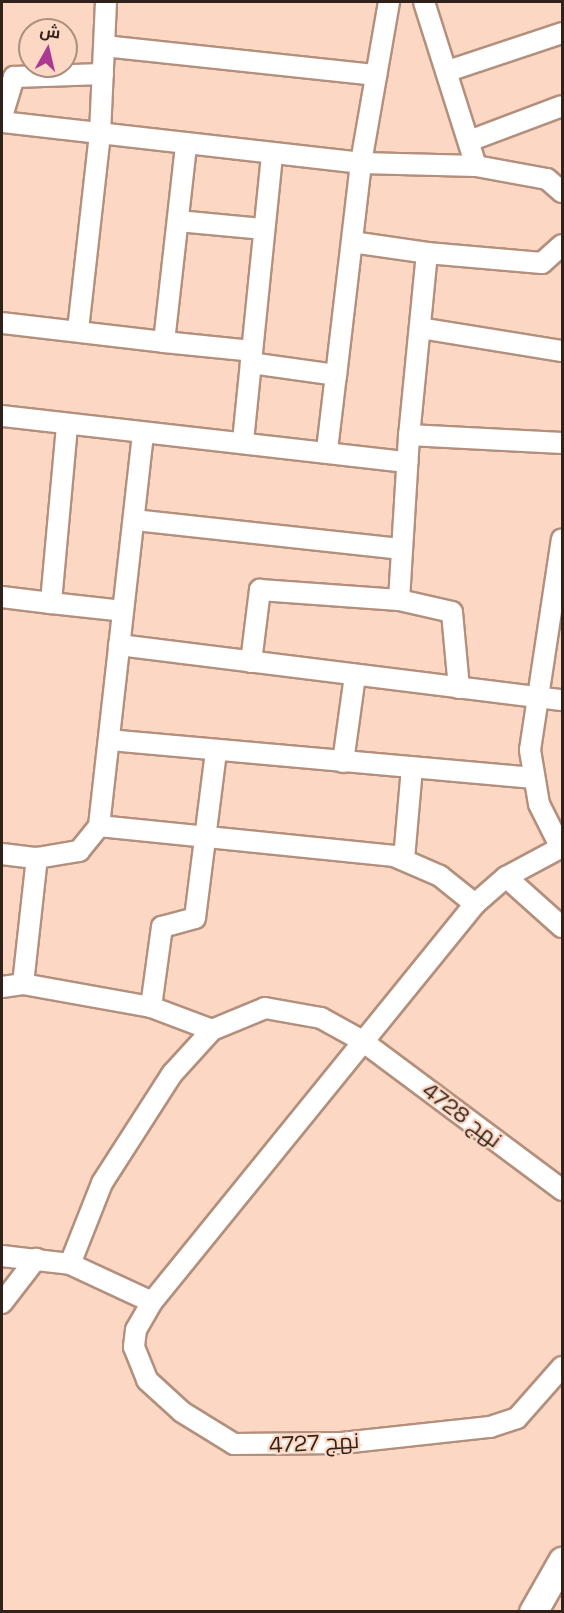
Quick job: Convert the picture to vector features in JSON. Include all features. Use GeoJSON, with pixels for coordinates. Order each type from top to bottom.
{"type":"FeatureCollection","features":[{"type":"Feature","properties":{"kind":"main road"},"geometry":{"type":"LineString","coordinates":[[533,1611],[562,1561]]}},
{"type":"Feature","properties":{"kind":"street"},"geometry":{"type":"LineString","coordinates":[[78,330],[100,134],[106,2]]}},
{"type":"Feature","properties":{"kind":"street"},"geometry":{"type":"LineString","coordinates":[[327,450],[361,162],[389,2]]}},
{"type":"Feature","properties":{"kind":"street"},"geometry":{"type":"LineString","coordinates":[[424,2],[448,71],[476,166]]}},
{"type":"Feature","properties":{"kind":"street"},"geometry":{"type":"LineString","coordinates":[[448,71],[562,33]]}},
{"type":"Feature","properties":{"kind":"street"},"geometry":{"type":"LineString","coordinates":[[104,46],[376,75]]}},
{"type":"Feature","properties":{"kind":"street"},"geometry":{"type":"LineString","coordinates":[[2,116],[14,77],[104,74]]}},
{"type":"Feature","properties":{"kind":"street"},"geometry":{"type":"LineString","coordinates":[[469,141],[562,106]]}},
{"type":"Feature","properties":{"kind":"street"},"geometry":{"type":"LineString","coordinates":[[2,122],[272,154],[361,162],[476,166],[547,179],[562,192]]}},
{"type":"Feature","properties":{"kind":"street"},"geometry":{"type":"LineString","coordinates":[[164,342],[186,145]]}},
{"type":"Feature","properties":{"kind":"street"},"geometry":{"type":"LineString","coordinates":[[243,441],[262,229],[272,154]]}},
{"type":"Feature","properties":{"kind":"street"},"geometry":{"type":"LineString","coordinates":[[178,221],[262,229]]}},
{"type":"Feature","properties":{"kind":"street"},"geometry":{"type":"LineString","coordinates":[[352,242],[427,253],[542,263],[562,245]]}},
{"type":"Feature","properties":{"kind":"street"},"geometry":{"type":"LineString","coordinates":[[399,600],[409,435],[427,253]]}},
{"type":"Feature","properties":{"kind":"street"},"geometry":{"type":"LineString","coordinates":[[2,323],[78,330],[164,342],[336,375]]}},
{"type":"Feature","properties":{"kind":"street"},"geometry":{"type":"LineString","coordinates":[[420,328],[562,351]]}},
{"type":"Feature","properties":{"kind":"street"},"geometry":{"type":"LineString","coordinates":[[2,416],[143,435],[243,441],[407,462]]}},
{"type":"Feature","properties":{"kind":"street"},"geometry":{"type":"LineString","coordinates":[[51,603],[68,426]]}},
{"type":"Feature","properties":{"kind":"street"},"geometry":{"type":"LineString","coordinates":[[2,854],[37,858],[80,850],[99,826],[143,435]]}},
{"type":"Feature","properties":{"kind":"street"},"geometry":{"type":"LineString","coordinates":[[409,435],[562,443]]}},
{"type":"Feature","properties":{"kind":"street"},"geometry":{"type":"LineString","coordinates":[[134,520],[401,549]]}},
{"type":"Feature","properties":{"kind":"street"},"geometry":{"type":"LineString","coordinates":[[562,539],[535,697],[532,778],[562,847]]}},
{"type":"Feature","properties":{"kind":"street"},"geometry":{"type":"LineString","coordinates":[[251,662],[260,590],[399,600],[452,612],[459,688]]}},
{"type":"Feature","properties":{"kind":"street"},"geometry":{"type":"LineString","coordinates":[[2,597],[123,610]]}},
{"type":"Feature","properties":{"kind":"street"},"geometry":{"type":"LineString","coordinates":[[119,645],[562,700]]}},
{"type":"Feature","properties":{"kind":"street"},"geometry":{"type":"LineString","coordinates":[[343,762],[355,675]]}},
{"type":"Feature","properties":{"kind":"street"},"geometry":{"type":"LineString","coordinates":[[109,740],[532,778]]}},
{"type":"Feature","properties":{"kind":"street"},"geometry":{"type":"LineString","coordinates":[[152,1007],[162,927],[195,918],[216,751]]}},
{"type":"Feature","properties":{"kind":"street"},"geometry":{"type":"LineString","coordinates":[[404,859],[412,767]]}},
{"type":"Feature","properties":{"kind":"street"},"geometry":{"type":"LineString","coordinates":[[99,826],[205,834],[404,859],[441,876],[475,904]]}},
{"type":"Feature","properties":{"kind":"street","name":"نهج 4727"},"geometry":{"type":"LineString","coordinates":[[562,847],[506,877],[475,904],[361,1040],[152,1302],[136,1330],[134,1347],[147,1380],[182,1412],[234,1444],[342,1443],[490,1427],[517,1418],[562,1367]]}},
{"type":"Feature","properties":{"kind":"street"},"geometry":{"type":"LineString","coordinates":[[23,984],[37,858]]}},
{"type":"Feature","properties":{"kind":"street"},"geometry":{"type":"LineString","coordinates":[[506,877],[562,927]]}},
{"type":"Feature","properties":{"kind":"street"},"geometry":{"type":"LineString","coordinates":[[2,987],[23,984],[152,1007],[213,1030]]}},
{"type":"Feature","properties":{"kind":"street","name":"نهج 4728"},"geometry":{"type":"LineString","coordinates":[[70,1264],[112,1164],[172,1074],[213,1030],[249,1011],[283,1009],[321,1018],[361,1040],[562,1190]]}},
{"type":"Feature","properties":{"kind":"street"},"geometry":{"type":"LineString","coordinates":[[2,1256],[70,1264],[152,1302]]}},
{"type":"Feature","properties":{"kind":"street"},"geometry":{"type":"LineString","coordinates":[[2,1303],[36,1259]]}}]}
